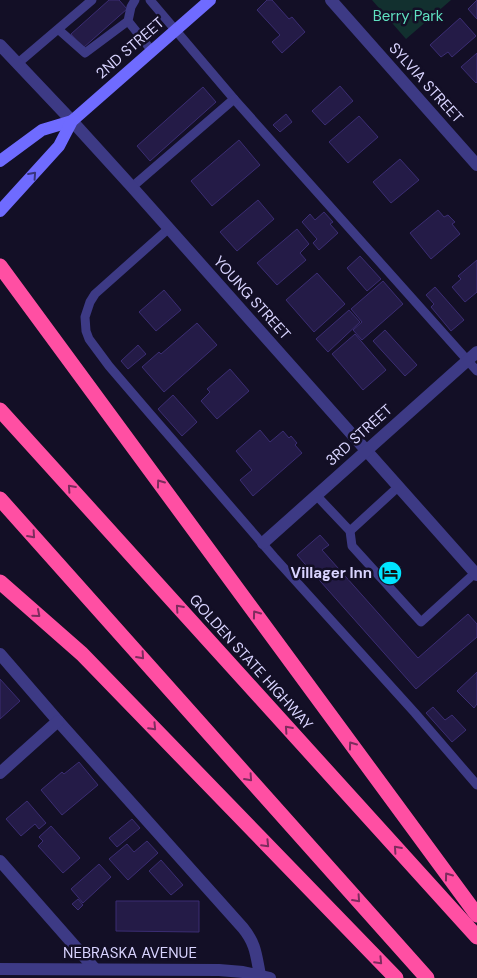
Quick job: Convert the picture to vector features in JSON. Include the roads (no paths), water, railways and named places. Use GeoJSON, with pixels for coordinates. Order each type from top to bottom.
{"type":"FeatureCollection","features":[{"type":"Feature","properties":{"kind":"highway"},"geometry":{"type":"LineString","coordinates":[[0,266],[477,916]]}},
{"type":"Feature","properties":{"kind":"highway","name":"GOLDEN STATE HIGHWAY"},"geometry":{"type":"LineString","coordinates":[[0,410],[477,938]]}},
{"type":"Feature","properties":{"kind":"highway"},"geometry":{"type":"LineString","coordinates":[[0,499],[428,978]]}},
{"type":"Feature","properties":{"kind":"highway"},"geometry":{"type":"LineString","coordinates":[[0,582],[82,654],[396,978]]}},
{"type":"Feature","properties":{"kind":"main road","name":"2ND STREET"},"geometry":{"type":"LineString","coordinates":[[0,162],[42,130],[72,120],[210,0]]}},
{"type":"Feature","properties":{"kind":"main road","name":"2ND STREET"},"geometry":{"type":"LineString","coordinates":[[0,211],[59,146],[72,120]]}},
{"type":"Feature","properties":{"kind":"street","name":"SYLVIA STREET"},"geometry":{"type":"LineString","coordinates":[[331,0],[477,165]]}},
{"type":"Feature","properties":{"kind":"street","name":"YOUNG STREET"},"geometry":{"type":"LineString","coordinates":[[0,45],[72,120],[476,574]]}},
{"type":"Feature","properties":{"kind":"street","name":"3RD STREET"},"geometry":{"type":"LineString","coordinates":[[263,542],[472,356]]}},
{"type":"Feature","properties":{"kind":"street"},"geometry":{"type":"LineString","coordinates":[[0,654],[246,932],[255,947],[265,977]]}},
{"type":"Feature","properties":{"kind":"street"},"geometry":{"type":"LineString","coordinates":[[0,772],[58,721]]}},
{"type":"Feature","properties":{"kind":"street"},"geometry":{"type":"LineString","coordinates":[[0,861],[95,969]]}},
{"type":"Feature","properties":{"kind":"street","name":"NEBRASKA AVENUE"},"geometry":{"type":"LineString","coordinates":[[0,969],[220,970],[243,972],[265,977]]}},
{"type":"Feature","properties":{"kind":"lane"},"geometry":{"type":"LineString","coordinates":[[17,64],[92,0]]}},
{"type":"Feature","properties":{"kind":"lane"},"geometry":{"type":"LineString","coordinates":[[59,30],[85,53],[128,21],[131,7],[135,0]]}},
{"type":"Feature","properties":{"kind":"lane"},"geometry":{"type":"LineString","coordinates":[[150,0],[234,99],[472,356],[477,371]]}},
{"type":"Feature","properties":{"kind":"lane"},"geometry":{"type":"LineString","coordinates":[[128,21],[152,51]]}},
{"type":"Feature","properties":{"kind":"lane"},"geometry":{"type":"LineString","coordinates":[[132,187],[234,99]]}},
{"type":"Feature","properties":{"kind":"lane"},"geometry":{"type":"LineString","coordinates":[[168,229],[95,294],[85,317],[86,331],[89,339],[121,381],[274,556],[415,712],[477,785]]}},
{"type":"Feature","properties":{"kind":"lane"},"geometry":{"type":"LineString","coordinates":[[350,531],[398,487]]}},
{"type":"Feature","properties":{"kind":"lane"},"geometry":{"type":"LineString","coordinates":[[316,495],[350,531],[352,546],[421,622],[476,574]]}},
{"type":"Feature","properties":{"kind":"place","name":"Villager Inn"},"geometry":{"type":"Point","coordinates":[390,573]}},
{"type":"Feature","properties":{"kind":"park label","name":"Berry Park"},"geometry":{"type":"Point","coordinates":[408,16]}}]}
